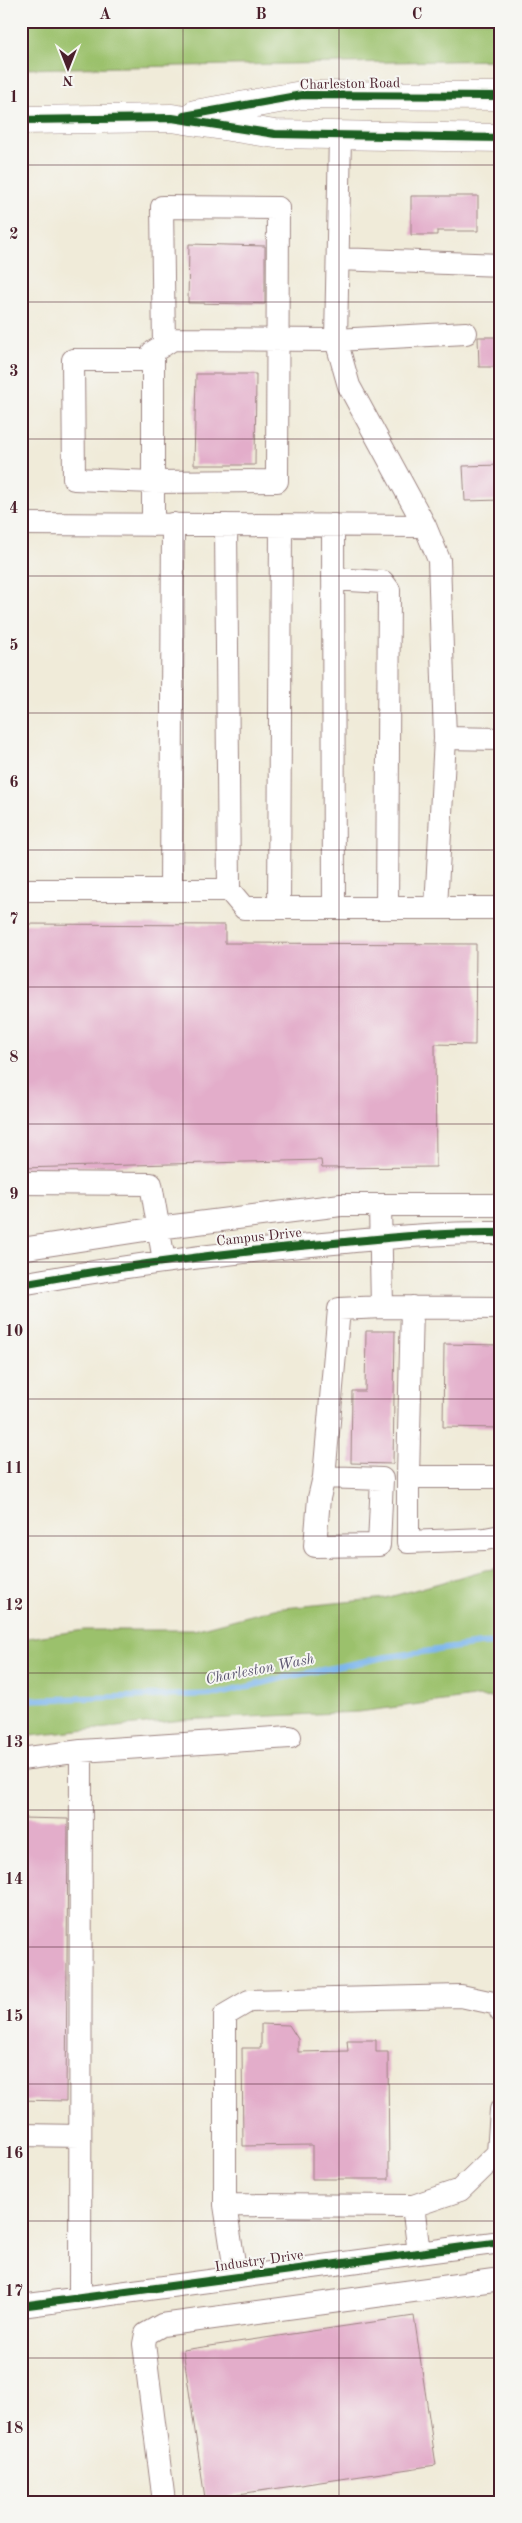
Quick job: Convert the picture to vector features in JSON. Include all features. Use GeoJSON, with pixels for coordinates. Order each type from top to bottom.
{"type":"FeatureCollection","features":[{"type":"Feature","properties":{"kind":"main road","name":"Charleston Road"},"geometry":{"type":"LineString","coordinates":[[21,120],[172,118],[302,95],[501,96]]}},
{"type":"Feature","properties":{"kind":"main road","name":"Charleston Road"},"geometry":{"type":"LineString","coordinates":[[172,118],[276,134],[501,138]]}},
{"type":"Feature","properties":{"kind":"street"},"geometry":{"type":"LineString","coordinates":[[340,135],[336,340],[349,386],[425,526],[439,560],[445,738],[436,908]]}},
{"type":"Feature","properties":{"kind":"street"},"geometry":{"type":"LineString","coordinates":[[172,890],[163,525],[153,482],[158,352],[162,207],[278,208],[277,339],[278,481],[153,482],[74,479],[73,360],[158,352],[173,339],[277,339],[336,340],[466,333]]}},
{"type":"Feature","properties":{"kind":"street"},"geometry":{"type":"LineString","coordinates":[[338,259],[501,265]]}},
{"type":"Feature","properties":{"kind":"street"},"geometry":{"type":"LineString","coordinates":[[21,524],[425,526]]}},
{"type":"Feature","properties":{"kind":"street"},"geometry":{"type":"LineString","coordinates":[[226,525],[229,890],[244,908],[501,908]]}},
{"type":"Feature","properties":{"kind":"street"},"geometry":{"type":"LineString","coordinates":[[279,908],[282,525]]}},
{"type":"Feature","properties":{"kind":"street"},"geometry":{"type":"LineString","coordinates":[[333,526],[334,908]]}},
{"type":"Feature","properties":{"kind":"street"},"geometry":{"type":"LineString","coordinates":[[333,579],[383,582],[390,590],[387,908]]}},
{"type":"Feature","properties":{"kind":"street"},"geometry":{"type":"LineString","coordinates":[[445,738],[501,739]]}},
{"type":"Feature","properties":{"kind":"street"},"geometry":{"type":"LineString","coordinates":[[21,890],[229,890]]}},
{"type":"Feature","properties":{"kind":"street"},"geometry":{"type":"LineString","coordinates":[[21,1183],[151,1184],[164,1261]]}},
{"type":"Feature","properties":{"kind":"street","name":"Campus Drive"},"geometry":{"type":"LineString","coordinates":[[21,1249],[158,1228],[341,1205],[501,1205]]}},
{"type":"Feature","properties":{"kind":"street"},"geometry":{"type":"LineString","coordinates":[[380,1205],[382,1307]]}},
{"type":"Feature","properties":{"kind":"street","name":"Campus Drive"},"geometry":{"type":"LineString","coordinates":[[21,1284],[246,1250],[380,1239],[501,1233]]}},
{"type":"Feature","properties":{"kind":"street"},"geometry":{"type":"LineString","coordinates":[[324,1476],[339,1309],[382,1307],[501,1308]]}},
{"type":"Feature","properties":{"kind":"street"},"geometry":{"type":"LineString","coordinates":[[412,1307],[408,1542],[485,1539],[501,1536]]}},
{"type":"Feature","properties":{"kind":"street"},"geometry":{"type":"LineString","coordinates":[[408,1477],[501,1476]]}},
{"type":"Feature","properties":{"kind":"street"},"geometry":{"type":"LineString","coordinates":[[21,1759],[81,1751],[290,1737]]}},
{"type":"Feature","properties":{"kind":"street"},"geometry":{"type":"LineString","coordinates":[[80,2298],[81,1751]]}},
{"type":"Feature","properties":{"kind":"street"},"geometry":{"type":"LineString","coordinates":[[236,2277],[225,2206],[225,2016],[249,2001],[461,1996],[498,2004],[501,2012]]}},
{"type":"Feature","properties":{"kind":"street"},"geometry":{"type":"LineString","coordinates":[[225,2206],[413,2206],[460,2190],[498,2153],[501,2110]]}},
{"type":"Feature","properties":{"kind":"street"},"geometry":{"type":"LineString","coordinates":[[21,2135],[80,2136]]}},
{"type":"Feature","properties":{"kind":"street"},"geometry":{"type":"LineString","coordinates":[[413,2206],[419,2253]]}},
{"type":"Feature","properties":{"kind":"street"},"geometry":{"type":"LineString","coordinates":[[500,2242],[501,2267]]}},
{"type":"Feature","properties":{"kind":"street","name":"Industry Drive"},"geometry":{"type":"LineString","coordinates":[[21,2306],[500,2242]]}},
{"type":"Feature","properties":{"kind":"street"},"geometry":{"type":"LineString","coordinates":[[164,2502],[144,2344],[146,2334],[162,2325],[501,2279]]}},
{"type":"Feature","properties":{"kind":"green space"},"geometry":{"type":"Polygon","coordinates":[[[21,21],[501,21],[501,60],[21,69],[21,21]]]}},
{"type":"Feature","properties":{"kind":"green space"},"geometry":{"type":"Polygon","coordinates":[[[501,1568],[501,1698],[474,1697],[359,1712],[183,1720],[21,1737],[21,1639],[84,1630],[194,1630],[274,1609],[386,1598],[485,1570],[501,1568]]]}},
{"type":"Feature","properties":{"kind":"building"},"geometry":{"type":"Polygon","coordinates":[[[411,196],[478,196],[478,231],[437,231],[437,235],[411,235],[411,196]]]}},
{"type":"Feature","properties":{"kind":"building"},"geometry":{"type":"Polygon","coordinates":[[[189,244],[265,246],[265,304],[188,303],[189,244]]]}},
{"type":"Feature","properties":{"kind":"building"},"geometry":{"type":"Polygon","coordinates":[[[478,337],[501,337],[501,367],[479,367],[478,337]]]}},
{"type":"Feature","properties":{"kind":"building"},"geometry":{"type":"Polygon","coordinates":[[[196,374],[256,374],[255,465],[194,465],[196,374]]]}},
{"type":"Feature","properties":{"kind":"building"},"geometry":{"type":"Polygon","coordinates":[[[501,465],[501,500],[465,501],[463,466],[501,465]]]}},
{"type":"Feature","properties":{"kind":"building"},"geometry":{"type":"Polygon","coordinates":[[[21,924],[225,925],[225,943],[476,944],[475,1045],[435,1044],[436,1167],[322,1168],[321,1160],[21,1168],[21,924]]]}},
{"type":"Feature","properties":{"kind":"building"},"geometry":{"type":"Polygon","coordinates":[[[366,1331],[395,1331],[393,1464],[351,1463],[352,1391],[365,1391],[366,1331]]]}},
{"type":"Feature","properties":{"kind":"building"},"geometry":{"type":"Polygon","coordinates":[[[444,1344],[501,1345],[501,1428],[443,1427],[444,1344]]]}},
{"type":"Feature","properties":{"kind":"building"},"geometry":{"type":"Polygon","coordinates":[[[21,1818],[68,1819],[66,2101],[21,2100],[21,1818]]]}},
{"type":"Feature","properties":{"kind":"building"},"geometry":{"type":"Polygon","coordinates":[[[261,2024],[289,2025],[298,2039],[298,2052],[348,2051],[347,2040],[376,2040],[376,2052],[388,2052],[389,2179],[312,2179],[312,2145],[243,2146],[242,2048],[261,2048],[261,2024]]]}},
{"type":"Feature","properties":{"kind":"building"},"geometry":{"type":"Polygon","coordinates":[[[414,2316],[436,2465],[205,2499],[183,2350],[414,2316]]]}},
{"type":"Feature","properties":{"kind":"waterway","name":"Charleston Wash"},"geometry":{"type":"LineString","coordinates":[[21,1700],[219,1694],[287,1677],[386,1657],[480,1644],[501,1643]]}},
{"type":"Feature","properties":{"kind":"cycle path"},"geometry":{"type":"LineString","coordinates":[[184,116],[302,95],[501,96]]}},
{"type":"Feature","properties":{"kind":"cycle path"},"geometry":{"type":"LineString","coordinates":[[21,120],[172,118],[275,134],[501,138]]}},
{"type":"Feature","properties":{"kind":"cycle path"},"geometry":{"type":"LineString","coordinates":[[21,1284],[223,1254],[423,1235],[501,1233]]}},
{"type":"Feature","properties":{"kind":"cycle path"},"geometry":{"type":"LineString","coordinates":[[21,2306],[501,2242]]}}]}
